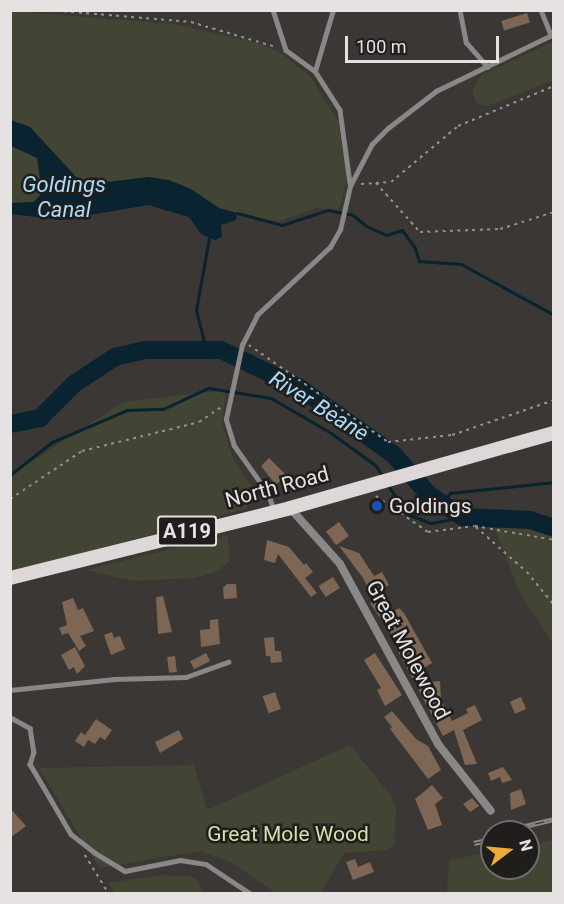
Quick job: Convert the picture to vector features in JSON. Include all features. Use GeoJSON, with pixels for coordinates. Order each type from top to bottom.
{"type":"FeatureCollection","features":[{"type":"Feature","properties":{"kind":"main road","name":"North Road"},"geometry":{"type":"LineString","coordinates":[[10,578],[290,508],[554,433]]}},
{"type":"Feature","properties":{"kind":"street","name":"Great Molewood"},"geometry":{"type":"LineString","coordinates":[[290,508],[340,564],[438,744],[491,811]]}},
{"type":"Feature","properties":{"kind":"lane"},"geometry":{"type":"LineString","coordinates":[[273,10],[286,50],[315,71],[340,110],[350,186]]}},
{"type":"Feature","properties":{"kind":"lane"},"geometry":{"type":"LineString","coordinates":[[315,71],[333,10]]}},
{"type":"Feature","properties":{"kind":"lane"},"geometry":{"type":"LineString","coordinates":[[460,10],[466,42],[488,67]]}},
{"type":"Feature","properties":{"kind":"lane"},"geometry":{"type":"LineString","coordinates":[[274,511],[268,494],[234,446],[226,419],[227,400],[232,379],[243,343],[257,315],[312,268],[339,230],[350,186],[372,144],[388,128],[436,92],[552,34],[542,10]]}},
{"type":"Feature","properties":{"kind":"lane"},"geometry":{"type":"LineString","coordinates":[[10,690],[114,679],[186,677],[228,662]]}},
{"type":"Feature","properties":{"kind":"lane"},"geometry":{"type":"LineString","coordinates":[[10,717],[30,728],[34,752],[30,764],[71,834],[95,853],[125,871],[161,867],[180,860],[206,864],[251,894]]}},
{"type":"Feature","properties":{"kind":"path"},"geometry":{"type":"LineString","coordinates":[[49,10],[191,22],[286,50]]}},
{"type":"Feature","properties":{"kind":"path"},"geometry":{"type":"LineString","coordinates":[[350,186],[375,181],[391,182],[458,126],[554,86]]}},
{"type":"Feature","properties":{"kind":"path"},"geometry":{"type":"LineString","coordinates":[[375,181],[420,232],[500,229],[554,212]]}},
{"type":"Feature","properties":{"kind":"path"},"geometry":{"type":"LineString","coordinates":[[243,343],[388,442],[452,435],[554,400]]}},
{"type":"Feature","properties":{"kind":"path"},"geometry":{"type":"LineString","coordinates":[[10,499],[82,451],[199,423],[227,400]]}},
{"type":"Feature","properties":{"kind":"path"},"geometry":{"type":"LineString","coordinates":[[364,486],[398,515],[428,532],[475,526],[554,540]]}},
{"type":"Feature","properties":{"kind":"path"},"geometry":{"type":"LineString","coordinates":[[475,526],[527,572],[554,605]]}},
{"type":"Feature","properties":{"kind":"path"},"geometry":{"type":"LineString","coordinates":[[84,854],[109,894]]}},
{"type":"Feature","properties":{"kind":"green space"},"geometry":{"type":"Polygon","coordinates":[[[10,11],[174,24],[262,44],[282,54],[310,76],[338,121],[347,178],[339,210],[317,208],[280,221],[268,220],[219,208],[191,189],[148,177],[99,183],[78,179],[30,127],[11,120],[10,11]]]}},
{"type":"Feature","properties":{"kind":"green space"},"geometry":{"type":"Polygon","coordinates":[[[553,42],[553,80],[488,106],[476,103],[472,91],[481,75],[553,42]]]}},
{"type":"Feature","properties":{"kind":"green space"},"geometry":{"type":"Polygon","coordinates":[[[11,146],[37,158],[42,193],[34,202],[11,203],[11,146]]]}},
{"type":"Feature","properties":{"kind":"green space"},"geometry":{"type":"Polygon","coordinates":[[[226,390],[222,423],[233,459],[253,488],[246,509],[11,572],[11,475],[123,402],[226,390]]]}},
{"type":"Feature","properties":{"kind":"green space"},"geometry":{"type":"Polygon","coordinates":[[[495,515],[553,530],[553,644],[520,593],[495,530],[495,515]]]}},
{"type":"Feature","properties":{"kind":"green space"},"geometry":{"type":"Polygon","coordinates":[[[228,535],[229,561],[218,571],[194,578],[133,581],[86,570],[228,535]]]}},
{"type":"Feature","properties":{"kind":"green space","name":"Great Mole Wood"},"geometry":{"type":"Polygon","coordinates":[[[350,745],[391,796],[396,808],[394,845],[388,850],[344,853],[321,893],[276,893],[231,862],[200,851],[99,868],[39,768],[194,765],[207,810],[350,745]]]}},
{"type":"Feature","properties":{"kind":"green space"},"geometry":{"type":"Polygon","coordinates":[[[553,840],[553,893],[447,893],[449,860],[480,854],[480,880],[540,880],[540,843],[553,840]]]}},
{"type":"Feature","properties":{"kind":"green space","name":"Great Mole Wood"},"geometry":{"type":"Polygon","coordinates":[[[160,875],[189,876],[197,880],[203,893],[115,893],[108,883],[160,875]]]}},
{"type":"Feature","properties":{"kind":"water","name":"Goldings Canal"},"geometry":{"type":"Polygon","coordinates":[[[10,120],[30,127],[78,179],[99,183],[148,177],[169,180],[191,189],[219,208],[237,213],[236,220],[221,225],[222,237],[215,240],[201,234],[189,217],[148,205],[61,220],[11,214],[11,203],[34,202],[42,193],[37,158],[11,146],[10,120]]]}},
{"type":"Feature","properties":{"kind":"building"},"geometry":{"type":"Polygon","coordinates":[[[527,13],[530,23],[504,30],[501,21],[527,13]]]}},
{"type":"Feature","properties":{"kind":"building"},"geometry":{"type":"Polygon","coordinates":[[[269,458],[286,475],[276,485],[261,466],[269,458]]]}},
{"type":"Feature","properties":{"kind":"building"},"geometry":{"type":"Polygon","coordinates":[[[339,522],[349,536],[336,545],[326,531],[339,522]]]}},
{"type":"Feature","properties":{"kind":"building"},"geometry":{"type":"Polygon","coordinates":[[[267,540],[289,547],[304,565],[306,563],[313,572],[305,578],[317,593],[311,597],[278,554],[275,563],[264,560],[267,540]]]}},
{"type":"Feature","properties":{"kind":"building"},"geometry":{"type":"Polygon","coordinates":[[[339,546],[359,553],[374,576],[382,572],[389,585],[380,590],[392,612],[399,608],[404,613],[432,663],[422,669],[429,682],[440,681],[441,700],[452,721],[468,713],[466,709],[475,705],[482,720],[463,730],[477,764],[465,765],[454,730],[443,736],[393,642],[396,641],[370,603],[374,601],[363,578],[339,546]]]}},
{"type":"Feature","properties":{"kind":"building"},"geometry":{"type":"Polygon","coordinates":[[[333,577],[340,588],[325,597],[319,586],[333,577]]]}},
{"type":"Feature","properties":{"kind":"building"},"geometry":{"type":"Polygon","coordinates":[[[227,584],[236,584],[237,598],[224,599],[223,588],[227,584]]]}},
{"type":"Feature","properties":{"kind":"building"},"geometry":{"type":"Polygon","coordinates":[[[163,596],[172,632],[158,634],[156,597],[163,596]]]}},
{"type":"Feature","properties":{"kind":"building"},"geometry":{"type":"Polygon","coordinates":[[[73,598],[78,610],[83,608],[94,631],[80,636],[86,646],[79,651],[68,633],[62,635],[59,628],[67,625],[62,602],[73,598]]]}},
{"type":"Feature","properties":{"kind":"building"},"geometry":{"type":"Polygon","coordinates":[[[218,619],[220,644],[201,647],[200,630],[210,629],[210,620],[218,619]]]}},
{"type":"Feature","properties":{"kind":"building"},"geometry":{"type":"Polygon","coordinates":[[[112,632],[114,638],[120,636],[125,649],[111,655],[104,635],[112,632]]]}},
{"type":"Feature","properties":{"kind":"building"},"geometry":{"type":"Polygon","coordinates":[[[274,637],[275,651],[281,651],[282,662],[271,663],[270,656],[266,656],[264,638],[274,637]]]}},
{"type":"Feature","properties":{"kind":"building"},"geometry":{"type":"Polygon","coordinates":[[[75,647],[85,666],[77,674],[74,667],[69,670],[61,655],[75,647]]]}},
{"type":"Feature","properties":{"kind":"building"},"geometry":{"type":"Polygon","coordinates":[[[206,653],[210,661],[194,669],[190,661],[206,653]]]}},
{"type":"Feature","properties":{"kind":"building"},"geometry":{"type":"Polygon","coordinates":[[[375,653],[402,695],[385,706],[377,690],[381,688],[364,660],[375,653]]]}},
{"type":"Feature","properties":{"kind":"building"},"geometry":{"type":"Polygon","coordinates":[[[175,656],[177,672],[169,673],[167,657],[175,656]]]}},
{"type":"Feature","properties":{"kind":"building"},"geometry":{"type":"Polygon","coordinates":[[[275,692],[281,709],[269,713],[263,696],[275,692]]]}},
{"type":"Feature","properties":{"kind":"building"},"geometry":{"type":"Polygon","coordinates":[[[521,697],[526,709],[515,714],[510,702],[521,697]]]}},
{"type":"Feature","properties":{"kind":"building"},"geometry":{"type":"Polygon","coordinates":[[[392,711],[416,739],[428,746],[441,770],[428,779],[390,729],[392,727],[384,717],[392,711]]]}},
{"type":"Feature","properties":{"kind":"building"},"geometry":{"type":"Polygon","coordinates":[[[96,719],[112,730],[105,740],[100,737],[95,744],[88,740],[84,747],[75,741],[81,732],[85,735],[96,719]]]}},
{"type":"Feature","properties":{"kind":"building"},"geometry":{"type":"Polygon","coordinates":[[[179,730],[183,739],[160,753],[155,742],[179,730]]]}},
{"type":"Feature","properties":{"kind":"building"},"geometry":{"type":"Polygon","coordinates":[[[503,767],[512,780],[502,783],[500,777],[491,781],[488,773],[503,767]]]}},
{"type":"Feature","properties":{"kind":"building"},"geometry":{"type":"Polygon","coordinates":[[[432,785],[443,798],[435,804],[442,825],[428,830],[415,799],[432,785]]]}},
{"type":"Feature","properties":{"kind":"building"},"geometry":{"type":"Polygon","coordinates":[[[521,789],[526,804],[511,810],[510,793],[521,789]]]}},
{"type":"Feature","properties":{"kind":"building"},"geometry":{"type":"Polygon","coordinates":[[[472,798],[479,806],[470,812],[463,804],[472,798]]]}},
{"type":"Feature","properties":{"kind":"building"},"geometry":{"type":"Polygon","coordinates":[[[10,808],[26,826],[10,838],[10,808]]]}},
{"type":"Feature","properties":{"kind":"building"},"geometry":{"type":"Polygon","coordinates":[[[355,859],[358,867],[370,862],[374,872],[353,880],[346,862],[355,859]]]}},
{"type":"Feature","properties":{"kind":"waterway"},"geometry":{"type":"LineString","coordinates":[[237,213],[282,225],[328,210],[353,215],[366,226],[386,235],[402,230],[415,248],[419,261],[461,264],[554,315]]}},
{"type":"Feature","properties":{"kind":"waterway"},"geometry":{"type":"LineString","coordinates":[[206,350],[196,310],[209,238]]}},
{"type":"Feature","properties":{"kind":"waterway","name":"River Beane"},"geometry":{"type":"LineString","coordinates":[[10,424],[40,418],[74,384],[115,357],[145,350],[221,350],[300,388],[393,454],[429,495],[463,517],[530,520],[554,528]]}},
{"type":"Feature","properties":{"kind":"waterway"},"geometry":{"type":"LineString","coordinates":[[10,475],[52,442],[127,410],[163,409],[208,388],[271,398],[331,433],[375,465],[384,478]]}},
{"type":"Feature","properties":{"kind":"waterway"},"geometry":{"type":"LineString","coordinates":[[442,504],[450,493],[554,482]]}},
{"type":"Feature","properties":{"kind":"waterway"},"geometry":{"type":"LineString","coordinates":[[387,484],[407,514],[431,523],[463,517]]}},
{"type":"Feature","properties":{"kind":"railway"},"geometry":{"type":"LineString","coordinates":[[540,822],[554,819]]}},
{"type":"Feature","properties":{"kind":"railway"},"geometry":{"type":"LineString","coordinates":[[474,843],[480,842]]}},
{"type":"Feature","properties":{"kind":"place","name":"Goldings"},"geometry":{"type":"Point","coordinates":[377,506]}}]}
